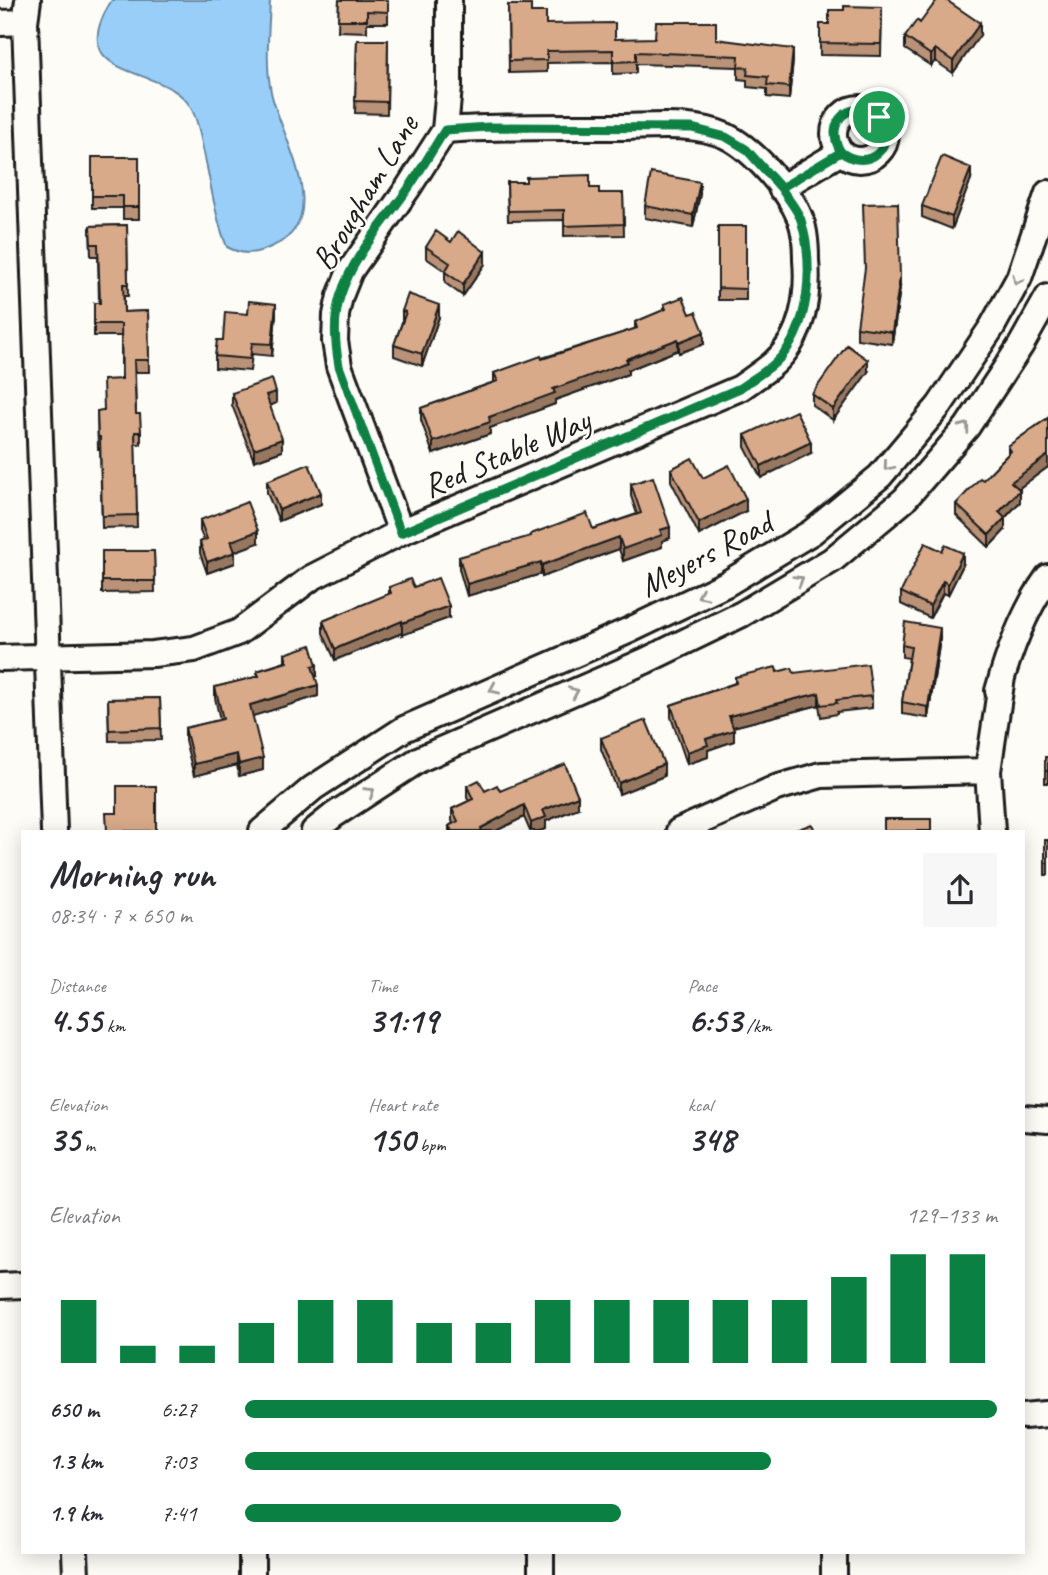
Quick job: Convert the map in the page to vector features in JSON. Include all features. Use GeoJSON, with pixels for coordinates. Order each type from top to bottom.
{"type":"FeatureCollection","features":[{"type":"Feature","properties":{"kind":"street","name":"Brougham Lane"},"geometry":{"type":"LineString","coordinates":[[401,533],[339,366],[335,341],[336,315],[350,271],[445,130],[449,87],[449,0]]}},
{"type":"Feature","properties":{"kind":"street"},"geometry":{"type":"LineString","coordinates":[[0,23],[26,11],[54,830]]}},
{"type":"Feature","properties":{"kind":"street","name":"Red Stable Way"},"geometry":{"type":"LineString","coordinates":[[0,658],[153,654],[177,652],[211,644],[254,623],[324,570],[401,533],[740,388],[776,362],[795,335],[806,305],[808,288],[800,219],[781,188],[746,149],[726,137],[692,128],[489,127],[445,130]]}},
{"type":"Feature","properties":{"kind":"street"},"geometry":{"type":"LineString","coordinates":[[781,188],[841,152]]}},
{"type":"Feature","properties":{"kind":"street","name":"Meyers Road"},"geometry":{"type":"LineString","coordinates":[[263,830],[313,788],[404,729],[630,630],[726,584],[812,533],[880,476],[939,406],[992,327],[1019,278],[1048,193]]}},
{"type":"Feature","properties":{"kind":"street","name":"Meyers Road"},"geometry":{"type":"LineString","coordinates":[[315,830],[420,759],[645,661],[742,614],[832,560],[904,500],[967,426],[1021,345],[1048,297]]}},
{"type":"Feature","properties":{"kind":"street"},"geometry":{"type":"LineString","coordinates":[[992,830],[988,771],[1002,677],[1019,630],[1048,577]]}},
{"type":"Feature","properties":{"kind":"street"},"geometry":{"type":"LineString","coordinates":[[681,830],[776,788],[821,775],[988,771]]}},
{"type":"Feature","properties":{"kind":"street"},"geometry":{"type":"LineString","coordinates":[[1025,1118],[1048,1120]]}},
{"type":"Feature","properties":{"kind":"street"},"geometry":{"type":"LineString","coordinates":[[0,1286],[21,1285]]}},
{"type":"Feature","properties":{"kind":"street"},"geometry":{"type":"LineString","coordinates":[[1025,1416],[1048,1414]]}},
{"type":"Feature","properties":{"kind":"street"},"geometry":{"type":"LineString","coordinates":[[75,1554],[76,1575]]}},
{"type":"Feature","properties":{"kind":"street"},"geometry":{"type":"LineString","coordinates":[[252,1554],[253,1575]]}},
{"type":"Feature","properties":{"kind":"street"},"geometry":{"type":"LineString","coordinates":[[541,1554],[541,1575]]}},
{"type":"Feature","properties":{"kind":"street"},"geometry":{"type":"LineString","coordinates":[[834,1554],[834,1575]]}},
{"type":"Feature","properties":{"kind":"water"},"geometry":{"type":"Polygon","coordinates":[[[112,0],[270,0],[269,81],[276,110],[299,175],[302,197],[301,217],[291,233],[273,246],[245,253],[227,247],[216,212],[198,126],[191,108],[174,90],[120,67],[106,58],[98,44],[99,26],[112,0]]]}},
{"type":"Feature","properties":{"kind":"building"},"geometry":{"type":"Polygon","coordinates":[[[339,0],[388,0],[388,12],[367,11],[367,20],[338,20],[339,0]]]}},
{"type":"Feature","properties":{"kind":"building"},"geometry":{"type":"Polygon","coordinates":[[[937,0],[946,0],[980,23],[953,61],[935,49],[931,55],[905,37],[917,20],[920,23],[937,0]]]}},
{"type":"Feature","properties":{"kind":"building"},"geometry":{"type":"Polygon","coordinates":[[[508,5],[531,5],[531,12],[546,12],[546,24],[615,23],[615,39],[655,38],[656,22],[716,22],[716,39],[793,49],[789,87],[767,85],[768,77],[747,75],[748,68],[738,67],[739,56],[636,52],[636,61],[613,62],[613,50],[547,51],[547,60],[509,61],[508,5]]]}},
{"type":"Feature","properties":{"kind":"building"},"geometry":{"type":"Polygon","coordinates":[[[844,6],[882,7],[881,44],[820,43],[820,24],[829,24],[829,10],[844,10],[844,6]]]}},
{"type":"Feature","properties":{"kind":"building"},"geometry":{"type":"Polygon","coordinates":[[[357,40],[388,40],[387,102],[355,101],[357,40]]]}},
{"type":"Feature","properties":{"kind":"building"},"geometry":{"type":"Polygon","coordinates":[[[942,156],[971,168],[952,217],[922,206],[942,156]]]}},
{"type":"Feature","properties":{"kind":"building"},"geometry":{"type":"Polygon","coordinates":[[[92,157],[139,157],[139,207],[123,207],[123,196],[92,196],[92,157]]]}},
{"type":"Feature","properties":{"kind":"building"},"geometry":{"type":"Polygon","coordinates":[[[651,173],[700,182],[693,215],[645,206],[651,173]]]}},
{"type":"Feature","properties":{"kind":"building"},"geometry":{"type":"Polygon","coordinates":[[[590,175],[590,188],[599,188],[599,193],[623,193],[624,224],[564,226],[564,210],[508,211],[507,182],[526,182],[526,177],[590,175]]]}},
{"type":"Feature","properties":{"kind":"building"},"geometry":{"type":"Polygon","coordinates":[[[898,203],[900,277],[892,332],[857,327],[865,268],[863,204],[898,203]]]}},
{"type":"Feature","properties":{"kind":"building"},"geometry":{"type":"Polygon","coordinates":[[[127,225],[128,284],[123,284],[124,312],[148,311],[149,360],[134,360],[136,414],[140,414],[141,432],[135,432],[137,515],[102,516],[97,411],[104,410],[103,380],[122,379],[121,324],[94,324],[94,303],[100,303],[98,244],[91,244],[90,226],[127,225]]]}},
{"type":"Feature","properties":{"kind":"building"},"geometry":{"type":"Polygon","coordinates":[[[718,226],[746,226],[746,289],[718,288],[718,226]]]}},
{"type":"Feature","properties":{"kind":"building"},"geometry":{"type":"Polygon","coordinates":[[[436,231],[451,242],[458,231],[485,252],[463,284],[445,272],[450,263],[426,247],[436,231]]]}},
{"type":"Feature","properties":{"kind":"building"},"geometry":{"type":"Polygon","coordinates":[[[408,294],[439,305],[422,354],[394,345],[406,312],[402,311],[408,294]]]}},
{"type":"Feature","properties":{"kind":"building"},"geometry":{"type":"Polygon","coordinates":[[[683,297],[690,314],[696,312],[704,332],[626,359],[628,362],[553,389],[555,393],[489,417],[490,422],[433,442],[421,408],[498,381],[494,373],[541,356],[542,359],[637,328],[635,322],[666,309],[664,304],[683,297]]]}},
{"type":"Feature","properties":{"kind":"building"},"geometry":{"type":"Polygon","coordinates":[[[249,301],[276,304],[272,344],[252,343],[250,359],[215,356],[217,340],[223,340],[225,312],[248,314],[249,301]]]}},
{"type":"Feature","properties":{"kind":"building"},"geometry":{"type":"Polygon","coordinates":[[[847,345],[868,360],[833,409],[812,394],[847,345]]]}},
{"type":"Feature","properties":{"kind":"building"},"geometry":{"type":"Polygon","coordinates":[[[272,379],[276,392],[266,395],[282,439],[254,449],[232,393],[272,379]]]}},
{"type":"Feature","properties":{"kind":"building"},"geometry":{"type":"Polygon","coordinates":[[[796,411],[811,442],[761,466],[745,435],[796,411]]]}},
{"type":"Feature","properties":{"kind":"building"},"geometry":{"type":"Polygon","coordinates":[[[1048,418],[1048,455],[1011,482],[1020,490],[999,512],[1005,518],[989,535],[956,504],[1011,451],[1008,446],[1048,418]]]}},
{"type":"Feature","properties":{"kind":"building"},"geometry":{"type":"Polygon","coordinates":[[[692,458],[703,478],[729,465],[746,499],[699,523],[671,469],[692,458]]]}},
{"type":"Feature","properties":{"kind":"building"},"geometry":{"type":"Polygon","coordinates":[[[309,464],[321,493],[279,510],[267,481],[309,464]]]}},
{"type":"Feature","properties":{"kind":"building"},"geometry":{"type":"Polygon","coordinates":[[[653,477],[670,527],[660,530],[662,535],[623,549],[619,537],[542,565],[541,562],[467,584],[459,557],[531,536],[587,513],[593,529],[641,513],[631,484],[653,477]]]}},
{"type":"Feature","properties":{"kind":"building"},"geometry":{"type":"Polygon","coordinates":[[[247,502],[258,531],[231,541],[235,552],[207,562],[200,542],[207,539],[200,520],[247,502]]]}},
{"type":"Feature","properties":{"kind":"building"},"geometry":{"type":"Polygon","coordinates":[[[925,543],[942,551],[945,545],[963,553],[948,584],[943,581],[930,606],[901,592],[925,543]]]}},
{"type":"Feature","properties":{"kind":"building"},"geometry":{"type":"Polygon","coordinates":[[[102,551],[154,551],[155,581],[102,581],[102,551]]]}},
{"type":"Feature","properties":{"kind":"building"},"geometry":{"type":"Polygon","coordinates":[[[438,578],[449,606],[402,621],[335,649],[323,621],[391,593],[389,587],[410,579],[414,587],[438,578]]]}},
{"type":"Feature","properties":{"kind":"building"},"geometry":{"type":"Polygon","coordinates":[[[905,622],[940,628],[928,707],[902,702],[911,647],[902,645],[905,622]]]}},
{"type":"Feature","properties":{"kind":"building"},"geometry":{"type":"Polygon","coordinates":[[[311,645],[317,665],[312,666],[318,685],[250,705],[263,758],[239,764],[237,754],[194,764],[185,728],[223,719],[215,687],[259,676],[257,671],[287,662],[285,654],[311,645]]]}},
{"type":"Feature","properties":{"kind":"building"},"geometry":{"type":"Polygon","coordinates":[[[868,664],[872,696],[836,700],[837,703],[821,705],[819,693],[729,716],[734,730],[706,739],[708,745],[687,752],[671,705],[736,683],[735,677],[776,667],[777,672],[792,668],[794,673],[868,664]]]}},
{"type":"Feature","properties":{"kind":"building"},"geometry":{"type":"Polygon","coordinates":[[[160,698],[161,728],[109,730],[108,699],[160,698]]]}},
{"type":"Feature","properties":{"kind":"building"},"geometry":{"type":"Polygon","coordinates":[[[646,720],[664,764],[619,783],[601,738],[646,720]]]}},
{"type":"Feature","properties":{"kind":"building"},"geometry":{"type":"Polygon","coordinates":[[[1045,757],[1048,757],[1048,771],[1045,771],[1045,757]]]}},
{"type":"Feature","properties":{"kind":"building"},"geometry":{"type":"Polygon","coordinates":[[[565,764],[578,796],[543,810],[546,817],[531,823],[524,805],[482,830],[451,830],[449,826],[458,821],[452,809],[473,799],[467,786],[479,780],[485,791],[497,785],[500,791],[565,764]]]}},
{"type":"Feature","properties":{"kind":"building"},"geometry":{"type":"Polygon","coordinates":[[[117,786],[156,786],[156,830],[107,830],[106,813],[117,813],[117,786]]]}},
{"type":"Feature","properties":{"kind":"building"},"geometry":{"type":"Polygon","coordinates":[[[884,819],[931,819],[931,830],[884,830],[884,819]]]}},
{"type":"Feature","properties":{"kind":"building"},"geometry":{"type":"Polygon","coordinates":[[[812,824],[815,830],[796,830],[812,824]]]}},
{"type":"Feature","properties":{"kind":"building"},"geometry":{"type":"Polygon","coordinates":[[[1045,840],[1048,840],[1048,863],[1045,863],[1045,840]]]}},
{"type":"Feature","properties":{"kind":"route"},"geometry":{"type":"LineString","coordinates":[[879,117],[864,109],[846,112],[835,126],[836,144],[841,152],[781,188],[800,219],[808,288],[806,305],[795,335],[776,362],[740,388],[401,533],[339,366],[335,341],[336,315],[350,271],[445,130],[489,127],[692,128],[715,132],[746,149],[781,188],[841,152],[855,160],[871,158],[878,154],[886,140],[884,124],[879,117]]}}]}
